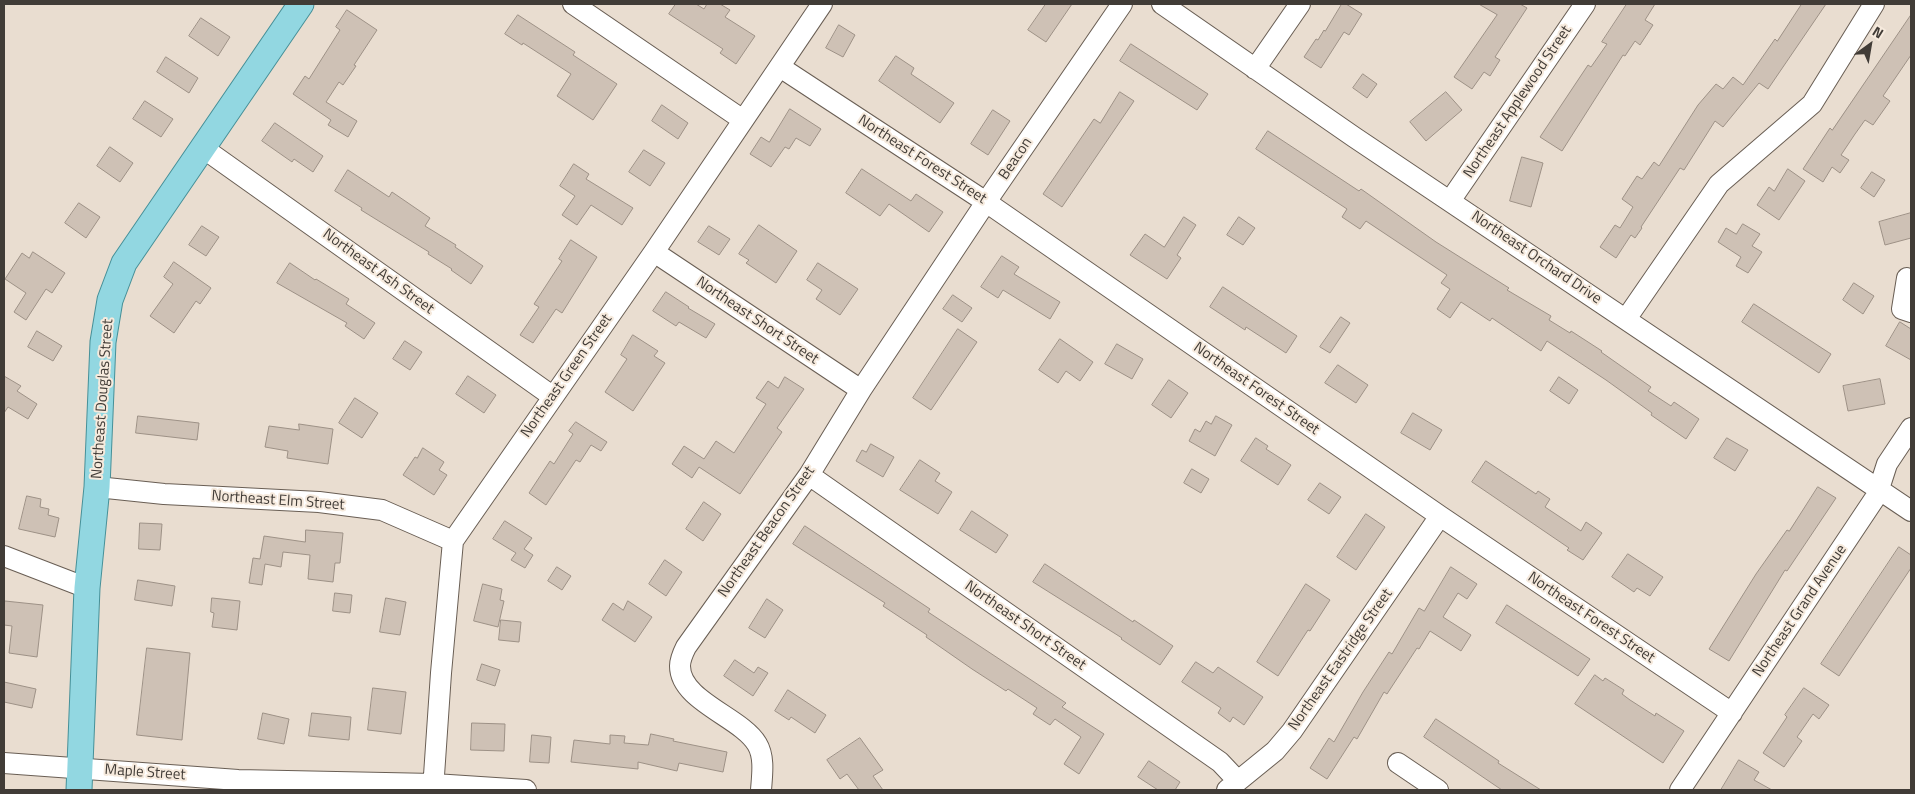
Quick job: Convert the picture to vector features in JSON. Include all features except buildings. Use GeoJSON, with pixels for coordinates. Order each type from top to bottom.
{"type":"FeatureCollection","features":[{"type":"Feature","properties":{"kind":"main road","name":"Northeast Douglas Street"},"geometry":{"type":"LineString","coordinates":[[79,779],[87,588],[97,486],[103,342],[110,300],[124,263],[301,4]]}},
{"type":"Feature","properties":{"kind":"street"},"geometry":{"type":"LineString","coordinates":[[573,4],[743,120]]}},
{"type":"Feature","properties":{"kind":"street","name":"Northeast Green Street"},"geometry":{"type":"LineString","coordinates":[[433,787],[452,541],[654,252],[822,4]]}},
{"type":"Feature","properties":{"kind":"street","name":"Beacon"},"geometry":{"type":"LineString","coordinates":[[861,390],[986,202],[1122,4]]}},
{"type":"Feature","properties":{"kind":"street","name":"Northeast Orchard Drive"},"geometry":{"type":"LineString","coordinates":[[1162,4],[1450,201],[1911,511]]}},
{"type":"Feature","properties":{"kind":"street"},"geometry":{"type":"LineString","coordinates":[[1255,69],[1300,4]]}},
{"type":"Feature","properties":{"kind":"street","name":"Northeast Applewood Street"},"geometry":{"type":"LineString","coordinates":[[1450,201],[1585,4]]}},
{"type":"Feature","properties":{"kind":"street"},"geometry":{"type":"LineString","coordinates":[[1626,319],[1719,184],[1812,104],[1874,4]]}},
{"type":"Feature","properties":{"kind":"street","name":"Northeast Forest Street"},"geometry":{"type":"LineString","coordinates":[[780,67],[986,202],[1440,516],[1732,713]]}},
{"type":"Feature","properties":{"kind":"street","name":"Northeast Ash Street"},"geometry":{"type":"LineString","coordinates":[[203,148],[552,396]]}},
{"type":"Feature","properties":{"kind":"street","name":"Northeast Short Street"},"geometry":{"type":"LineString","coordinates":[[654,252],[861,390]]}},
{"type":"Feature","properties":{"kind":"street"},"geometry":{"type":"LineString","coordinates":[[1907,278],[1902,309],[1911,312]]}},
{"type":"Feature","properties":{"kind":"street","name":"Northeast Beacon Street"},"geometry":{"type":"LineString","coordinates":[[761,790],[761,754],[758,744],[741,727],[702,700],[686,684],[681,675],[681,660],[686,648],[809,475],[861,390]]}},
{"type":"Feature","properties":{"kind":"street","name":"Northeast Grand Avenue"},"geometry":{"type":"LineString","coordinates":[[1680,790],[1877,496],[1888,464],[1911,428]]}},
{"type":"Feature","properties":{"kind":"street","name":"Northeast Short Street"},"geometry":{"type":"LineString","coordinates":[[809,475],[1220,762],[1232,785]]}},
{"type":"Feature","properties":{"kind":"street","name":"Northeast Elm Street"},"geometry":{"type":"LineString","coordinates":[[97,486],[164,494],[319,502],[382,510],[452,541]]}},
{"type":"Feature","properties":{"kind":"street","name":"Northeast Eastridge Street"},"geometry":{"type":"LineString","coordinates":[[1232,785],[1275,751],[1292,731],[1440,516]]}},
{"type":"Feature","properties":{"kind":"street"},"geometry":{"type":"LineString","coordinates":[[4,556],[87,588]]}},
{"type":"Feature","properties":{"kind":"street"},"geometry":{"type":"LineString","coordinates":[[1398,763],[1438,790]]}},
{"type":"Feature","properties":{"kind":"street","name":"Maple Street"},"geometry":{"type":"LineString","coordinates":[[4,764],[79,779],[238,780],[526,790]]}}]}
